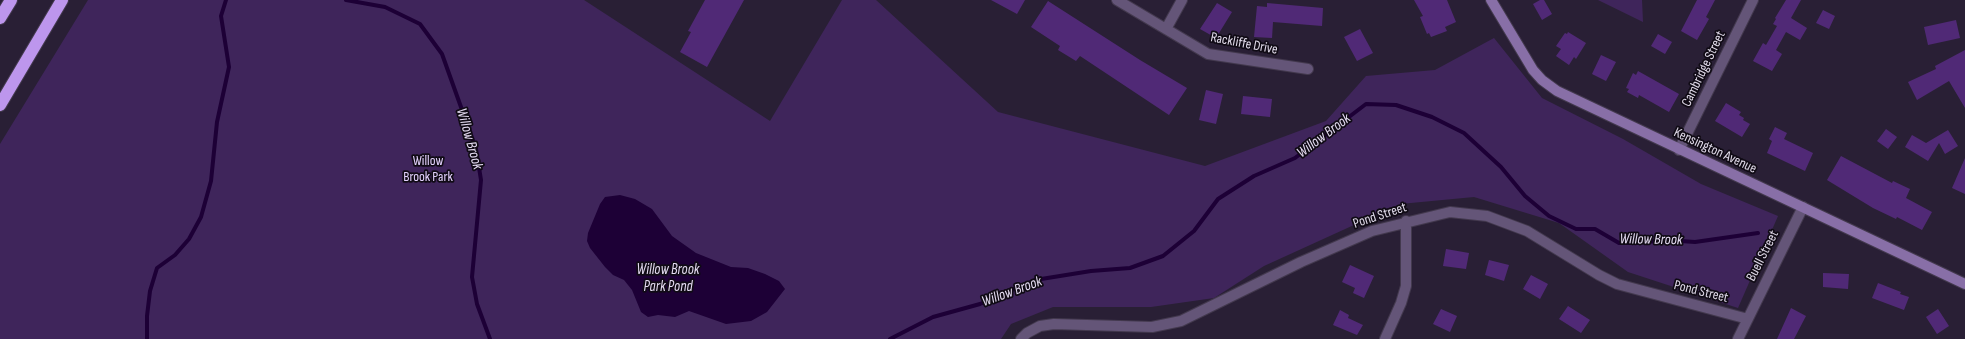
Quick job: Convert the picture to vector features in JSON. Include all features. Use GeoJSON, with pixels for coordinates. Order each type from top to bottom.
{"type":"FeatureCollection","features":[{"type":"Feature","properties":{"kind":"highway"},"geometry":{"type":"LineString","coordinates":[[0,18],[11,0]]}},
{"type":"Feature","properties":{"kind":"highway"},"geometry":{"type":"LineString","coordinates":[[0,104],[62,0]]}},
{"type":"Feature","properties":{"kind":"main road","name":"Kensington Avenue"},"geometry":{"type":"LineString","coordinates":[[1492,0],[1528,64],[1546,83],[1562,93],[1679,150],[1965,284]]}},
{"type":"Feature","properties":{"kind":"street","name":"Rackliffe Drive"},"geometry":{"type":"LineString","coordinates":[[1118,0],[1208,54],[1308,69]]}},
{"type":"Feature","properties":{"kind":"street"},"geometry":{"type":"LineString","coordinates":[[1166,29],[1182,0]]}},
{"type":"Feature","properties":{"kind":"street","name":"Cambridge Street"},"geometry":{"type":"LineString","coordinates":[[1679,150],[1753,0]]}},
{"type":"Feature","properties":{"kind":"street","name":"Buell Street"},"geometry":{"type":"LineString","coordinates":[[1738,339],[1803,207]]}},
{"type":"Feature","properties":{"kind":"street","name":"Pond Street"},"geometry":{"type":"LineString","coordinates":[[1021,339],[1027,333],[1040,326],[1054,324],[1152,326],[1181,321],[1302,262],[1372,230],[1450,212],[1487,216],[1527,231],[1599,275],[1617,284],[1748,319]]}},
{"type":"Feature","properties":{"kind":"street"},"geometry":{"type":"LineString","coordinates":[[1385,339],[1401,303],[1406,286],[1406,221]]}},
{"type":"Feature","properties":{"kind":"green space","name":"Willow Brook Park"},"geometry":{"type":"Polygon","coordinates":[[[88,0],[584,0],[770,121],[842,0],[876,0],[998,112],[1205,166],[1326,121],[1366,76],[1435,70],[1494,38],[1542,98],[1623,139],[1701,184],[1778,216],[1738,308],[1628,272],[1559,223],[1474,197],[1400,204],[1264,266],[1214,298],[1151,307],[1053,307],[1011,324],[1001,339],[0,339],[0,144],[88,0]]]}},
{"type":"Feature","properties":{"kind":"green space"},"geometry":{"type":"Polygon","coordinates":[[[1598,0],[1642,0],[1643,22],[1598,0]]]}},
{"type":"Feature","properties":{"kind":"water","name":"Willow Brook Park Pond"},"geometry":{"type":"Polygon","coordinates":[[[620,195],[635,199],[652,209],[672,236],[696,253],[731,267],[748,268],[765,274],[779,281],[785,289],[767,312],[751,321],[726,324],[689,311],[675,317],[658,315],[648,317],[641,312],[632,290],[624,280],[613,275],[605,267],[590,248],[587,241],[588,233],[600,204],[605,197],[620,195]]]}},
{"type":"Feature","properties":{"kind":"building"},"geometry":{"type":"Polygon","coordinates":[[[705,0],[744,0],[707,67],[680,52],[691,32],[688,31],[705,0]]]}},
{"type":"Feature","properties":{"kind":"building"},"geometry":{"type":"Polygon","coordinates":[[[991,0],[1025,0],[1017,14],[991,0]]]}},
{"type":"Feature","properties":{"kind":"building"},"geometry":{"type":"Polygon","coordinates":[[[1414,0],[1447,0],[1456,22],[1445,27],[1447,31],[1431,37],[1429,33],[1427,34],[1420,17],[1423,16],[1414,0]]]}},
{"type":"Feature","properties":{"kind":"building"},"geometry":{"type":"Polygon","coordinates":[[[1540,0],[1544,0],[1552,14],[1542,20],[1533,4],[1540,0]]]}},
{"type":"Feature","properties":{"kind":"building"},"geometry":{"type":"Polygon","coordinates":[[[1697,0],[1715,0],[1706,17],[1709,19],[1697,40],[1681,31],[1697,0]]]}},
{"type":"Feature","properties":{"kind":"building"},"geometry":{"type":"Polygon","coordinates":[[[1786,0],[1801,0],[1791,18],[1807,28],[1800,40],[1786,32],[1776,50],[1782,54],[1772,71],[1753,61],[1763,43],[1766,45],[1777,26],[1773,24],[1776,19],[1775,18],[1786,0]]]}},
{"type":"Feature","properties":{"kind":"building"},"geometry":{"type":"Polygon","coordinates":[[[1048,1],[1140,60],[1187,88],[1169,115],[1080,56],[1076,61],[1058,50],[1060,46],[1031,27],[1048,1]]]}},
{"type":"Feature","properties":{"kind":"building"},"geometry":{"type":"Polygon","coordinates":[[[1217,3],[1232,12],[1216,38],[1200,29],[1217,3]]]}},
{"type":"Feature","properties":{"kind":"building"},"geometry":{"type":"Polygon","coordinates":[[[1267,3],[1323,8],[1322,26],[1273,22],[1272,38],[1254,37],[1257,6],[1267,7],[1267,3]]]}},
{"type":"Feature","properties":{"kind":"building"},"geometry":{"type":"Polygon","coordinates":[[[1823,10],[1835,16],[1829,29],[1816,23],[1823,10]]]}},
{"type":"Feature","properties":{"kind":"building"},"geometry":{"type":"Polygon","coordinates":[[[1956,20],[1960,38],[1928,45],[1924,27],[1956,20]]]}},
{"type":"Feature","properties":{"kind":"building"},"geometry":{"type":"Polygon","coordinates":[[[1360,29],[1373,53],[1357,61],[1344,37],[1360,29]]]}},
{"type":"Feature","properties":{"kind":"building"},"geometry":{"type":"Polygon","coordinates":[[[1568,32],[1586,43],[1576,59],[1574,57],[1569,65],[1556,56],[1561,49],[1556,46],[1565,33],[1567,34],[1568,32]]]}},
{"type":"Feature","properties":{"kind":"building"},"geometry":{"type":"Polygon","coordinates":[[[1658,34],[1672,42],[1665,54],[1651,46],[1658,34]]]}},
{"type":"Feature","properties":{"kind":"building"},"geometry":{"type":"Polygon","coordinates":[[[1965,50],[1965,108],[1949,81],[1917,100],[1908,82],[1936,69],[1935,66],[1965,50]]]}},
{"type":"Feature","properties":{"kind":"building"},"geometry":{"type":"Polygon","coordinates":[[[1601,55],[1616,62],[1606,81],[1592,74],[1601,55]]]}},
{"type":"Feature","properties":{"kind":"building"},"geometry":{"type":"Polygon","coordinates":[[[1638,71],[1679,94],[1669,112],[1639,95],[1638,98],[1627,92],[1629,89],[1626,88],[1633,73],[1636,75],[1638,71]]]}},
{"type":"Feature","properties":{"kind":"building"},"geometry":{"type":"Polygon","coordinates":[[[1206,90],[1223,94],[1216,124],[1199,120],[1206,90]]]}},
{"type":"Feature","properties":{"kind":"building"},"geometry":{"type":"Polygon","coordinates":[[[1243,96],[1272,99],[1270,117],[1241,114],[1243,96]]]}},
{"type":"Feature","properties":{"kind":"building"},"geometry":{"type":"Polygon","coordinates":[[[1726,103],[1741,112],[1739,115],[1744,118],[1743,120],[1750,124],[1742,137],[1715,121],[1726,103]]]}},
{"type":"Feature","properties":{"kind":"building"},"geometry":{"type":"Polygon","coordinates":[[[1775,127],[1787,133],[1784,139],[1813,153],[1805,171],[1767,153],[1772,141],[1769,139],[1775,127]]]}},
{"type":"Feature","properties":{"kind":"building"},"geometry":{"type":"Polygon","coordinates":[[[1886,129],[1897,137],[1888,149],[1877,141],[1886,129]]]}},
{"type":"Feature","properties":{"kind":"building"},"geometry":{"type":"Polygon","coordinates":[[[1948,130],[1958,146],[1945,154],[1939,143],[1928,161],[1905,147],[1912,135],[1926,143],[1948,130]]]}},
{"type":"Feature","properties":{"kind":"building"},"geometry":{"type":"Polygon","coordinates":[[[1841,156],[1892,183],[1893,181],[1910,189],[1906,198],[1932,212],[1922,230],[1897,217],[1896,219],[1873,208],[1827,180],[1841,156]]]}},
{"type":"Feature","properties":{"kind":"building"},"geometry":{"type":"Polygon","coordinates":[[[1965,158],[1965,194],[1952,188],[1965,158]]]}},
{"type":"Feature","properties":{"kind":"building"},"geometry":{"type":"Polygon","coordinates":[[[1446,249],[1469,253],[1466,269],[1443,266],[1446,249]]]}},
{"type":"Feature","properties":{"kind":"building"},"geometry":{"type":"Polygon","coordinates":[[[1489,260],[1509,265],[1504,281],[1485,275],[1489,260]]]}},
{"type":"Feature","properties":{"kind":"building"},"geometry":{"type":"Polygon","coordinates":[[[1350,265],[1374,276],[1364,298],[1353,293],[1355,288],[1342,282],[1350,265]]]}},
{"type":"Feature","properties":{"kind":"building"},"geometry":{"type":"Polygon","coordinates":[[[1823,273],[1849,274],[1848,289],[1823,287],[1823,273]]]}},
{"type":"Feature","properties":{"kind":"building"},"geometry":{"type":"Polygon","coordinates":[[[1531,275],[1548,284],[1540,299],[1523,289],[1531,275]]]}},
{"type":"Feature","properties":{"kind":"building"},"geometry":{"type":"Polygon","coordinates":[[[1878,283],[1901,292],[1900,294],[1909,297],[1904,310],[1872,298],[1878,283]]]}},
{"type":"Feature","properties":{"kind":"building"},"geometry":{"type":"Polygon","coordinates":[[[1568,306],[1590,320],[1581,333],[1559,319],[1568,306]]]}},
{"type":"Feature","properties":{"kind":"building"},"geometry":{"type":"Polygon","coordinates":[[[1791,308],[1806,316],[1794,339],[1777,339],[1791,308]]]}},
{"type":"Feature","properties":{"kind":"building"},"geometry":{"type":"Polygon","coordinates":[[[1441,309],[1457,316],[1450,332],[1433,324],[1441,309]]]}},
{"type":"Feature","properties":{"kind":"building"},"geometry":{"type":"Polygon","coordinates":[[[1938,309],[1949,326],[1937,334],[1926,317],[1938,309]]]}},
{"type":"Feature","properties":{"kind":"building"},"geometry":{"type":"Polygon","coordinates":[[[1340,310],[1349,315],[1348,318],[1363,325],[1357,335],[1333,325],[1340,310]]]}},
{"type":"Feature","properties":{"kind":"waterway","name":"Willow Brook"},"geometry":{"type":"LineString","coordinates":[[147,339],[147,316],[150,291],[157,268],[175,255],[189,239],[201,217],[211,181],[217,122],[229,67],[221,16],[226,0]]}},
{"type":"Feature","properties":{"kind":"waterway","name":"Willow Brook"},"geometry":{"type":"LineString","coordinates":[[346,0],[385,7],[420,24],[442,54],[476,149],[481,180],[472,277],[477,304],[490,339]]}},
{"type":"Feature","properties":{"kind":"waterway","name":"Willow Brook"},"geometry":{"type":"LineString","coordinates":[[890,339],[933,317],[980,304],[1035,280],[1091,271],[1130,268],[1163,256],[1194,231],[1218,199],[1254,176],[1295,158],[1366,104],[1396,105],[1432,117],[1464,133],[1501,167],[1525,196],[1549,216],[1576,229],[1595,229],[1619,243],[1666,240],[1695,242],[1758,233]]}}]}
